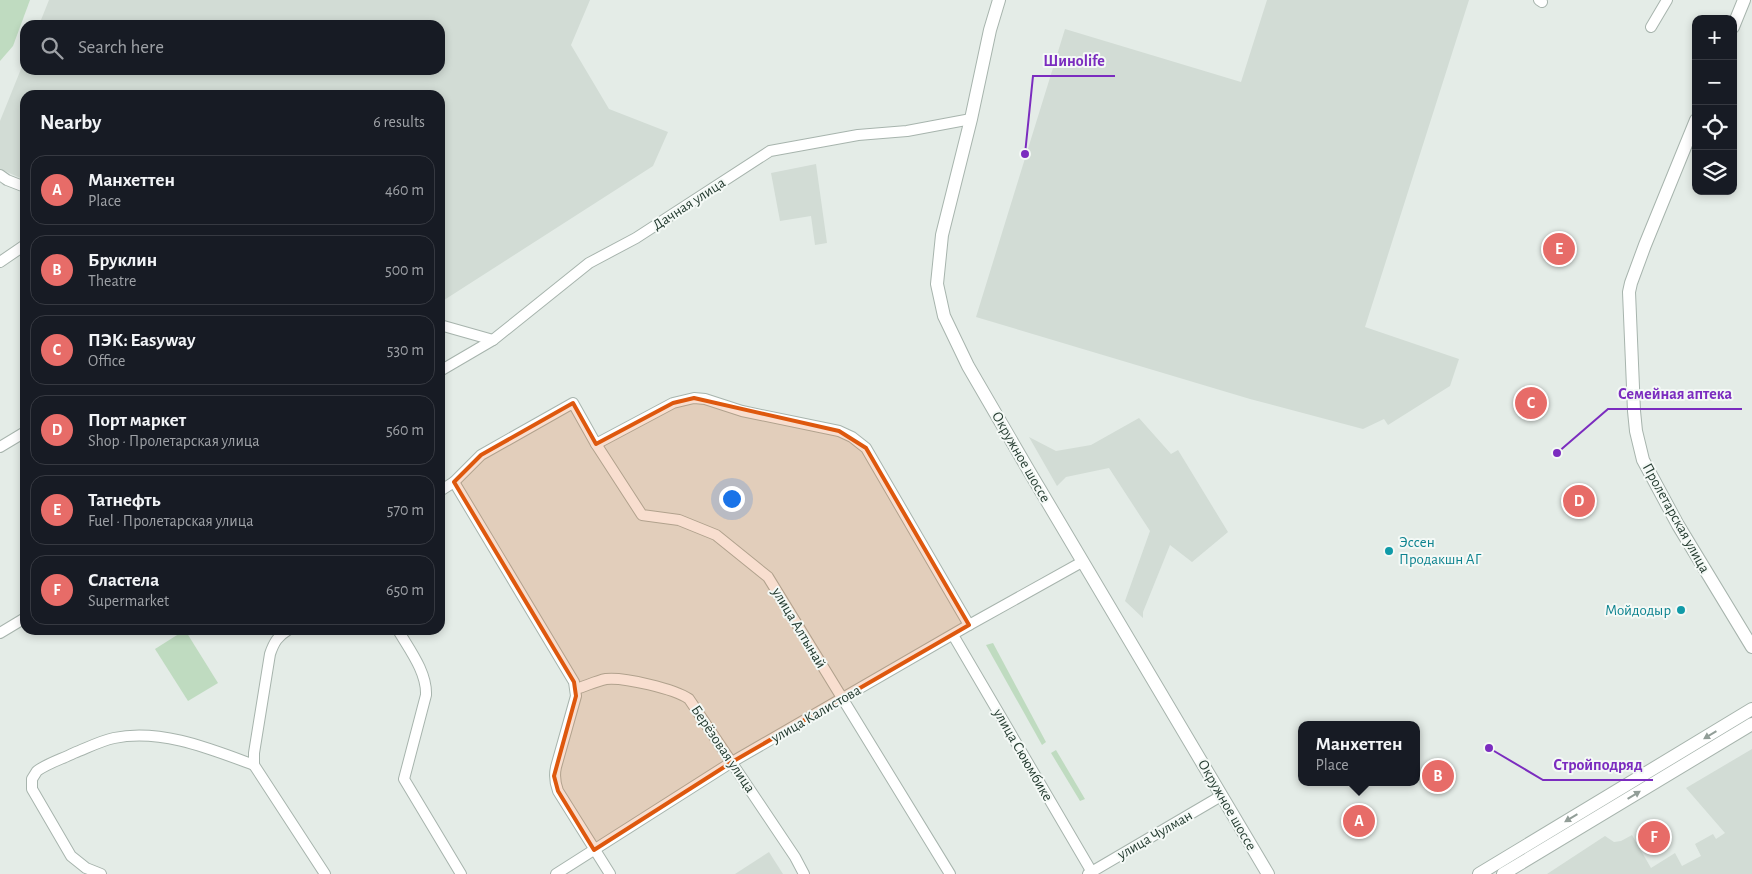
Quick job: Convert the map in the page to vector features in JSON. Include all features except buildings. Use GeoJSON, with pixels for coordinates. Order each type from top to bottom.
{"type":"FeatureCollection","features":[{"type":"Feature","properties":{"kind":"street","name":"Окружное шоссе"},"geometry":{"type":"LineString","coordinates":[[999,0],[990,30],[971,119],[942,235],[937,284],[940,303],[950,330],[968,366],[1082,562],[1181,724],[1221,796],[1268,874]]}},
{"type":"Feature","properties":{"kind":"street"},"geometry":{"type":"LineString","coordinates":[[1651,27],[1667,0]]}},
{"type":"Feature","properties":{"kind":"street"},"geometry":{"type":"LineString","coordinates":[[1737,17],[1744,0]]}},
{"type":"Feature","properties":{"kind":"street","name":"Дачная улица"},"geometry":{"type":"LineString","coordinates":[[445,368],[493,340],[589,263],[636,238],[770,151],[858,135],[907,131],[971,119]]}},
{"type":"Feature","properties":{"kind":"street","name":"Пролетарская улица"},"geometry":{"type":"LineString","coordinates":[[1692,130],[1645,245],[1629,292],[1636,431],[1643,460],[1650,475],[1752,647]]}},
{"type":"Feature","properties":{"kind":"street"},"geometry":{"type":"LineString","coordinates":[[0,175],[20,185]]}},
{"type":"Feature","properties":{"kind":"street"},"geometry":{"type":"LineString","coordinates":[[0,262],[20,248]]}},
{"type":"Feature","properties":{"kind":"street"},"geometry":{"type":"LineString","coordinates":[[445,326],[493,340]]}},
{"type":"Feature","properties":{"kind":"street"},"geometry":{"type":"LineString","coordinates":[[596,444],[673,402],[694,398],[742,411],[839,431],[852,437],[866,448],[969,625]]}},
{"type":"Feature","properties":{"kind":"street","name":"улица Алтынай"},"geometry":{"type":"LineString","coordinates":[[454,482],[481,455],[573,403],[596,444],[642,515],[679,520],[716,535],[768,577],[950,874]]}},
{"type":"Feature","properties":{"kind":"street"},"geometry":{"type":"LineString","coordinates":[[0,448],[20,435]]}},
{"type":"Feature","properties":{"kind":"street"},"geometry":{"type":"LineString","coordinates":[[445,487],[454,482],[574,682],[576,696],[554,776],[558,791],[610,874]]}},
{"type":"Feature","properties":{"kind":"street","name":"улица Калистова"},"geometry":{"type":"LineString","coordinates":[[556,874],[732,762],[1082,562]]}},
{"type":"Feature","properties":{"kind":"street"},"geometry":{"type":"LineString","coordinates":[[0,633],[20,621]]}},
{"type":"Feature","properties":{"kind":"street"},"geometry":{"type":"LineString","coordinates":[[280,635],[270,654],[254,754],[254,765],[325,874]]}},
{"type":"Feature","properties":{"kind":"street"},"geometry":{"type":"LineString","coordinates":[[401,635],[419,668],[427,688],[404,779],[461,874]]}},
{"type":"Feature","properties":{"kind":"street","name":"улица Сююмбике"},"geometry":{"type":"LineString","coordinates":[[953,635],[1091,873]]}},
{"type":"Feature","properties":{"kind":"street","name":"Берёзовая улица"},"geometry":{"type":"LineString","coordinates":[[576,689],[600,680],[618,679],[677,692],[692,702],[795,857],[804,874]]}},
{"type":"Feature","properties":{"kind":"street"},"geometry":{"type":"LineString","coordinates":[[1479,874],[1752,710]]}},
{"type":"Feature","properties":{"kind":"street"},"geometry":{"type":"LineString","coordinates":[[1502,874],[1752,724]]}},
{"type":"Feature","properties":{"kind":"street"},"geometry":{"type":"LineString","coordinates":[[101,874],[86,868],[71,856],[32,790],[31,784],[34,775],[42,767],[100,742],[132,736],[166,738],[216,750],[254,765]]}},
{"type":"Feature","properties":{"kind":"street","name":"улица Чулман"},"geometry":{"type":"LineString","coordinates":[[1091,873],[1221,796]]}},
{"type":"Feature","properties":{"kind":"highlighted area"},"geometry":{"type":"Polygon","coordinates":[[[694,398],[839,431],[866,448],[969,625],[732,762],[594,850],[558,791],[554,776],[576,696],[574,682],[454,482],[481,455],[573,403],[596,444],[673,403],[694,398]]]}},
{"type":"Feature","properties":{"kind":"shaded area"},"geometry":{"type":"Polygon","coordinates":[[[49,0],[590,0],[571,45],[609,109],[668,132],[653,166],[445,299],[445,90],[20,90],[20,178],[0,169],[0,121],[20,71],[20,75],[445,75],[445,20],[41,20],[49,0]]]}},
{"type":"Feature","properties":{"kind":"shaded area"},"geometry":{"type":"Polygon","coordinates":[[[1267,0],[1469,0],[1365,327],[1459,359],[1450,386],[1388,425],[1384,419],[1363,429],[1250,399],[976,317],[1065,29],[1241,82],[1267,0]]]}},
{"type":"Feature","properties":{"kind":"shaded area"},"geometry":{"type":"Polygon","coordinates":[[[816,164],[827,243],[815,245],[811,216],[780,221],[771,173],[816,164]]]}},
{"type":"Feature","properties":{"kind":"shaded area"},"geometry":{"type":"Polygon","coordinates":[[[1139,418],[1171,454],[1178,450],[1228,532],[1192,562],[1170,545],[1143,612],[1143,618],[1125,601],[1150,531],[1109,468],[1066,477],[1057,486],[1029,437],[1056,451],[1091,445],[1139,418]]]}},
{"type":"Feature","properties":{"kind":"shaded area"},"geometry":{"type":"Polygon","coordinates":[[[1752,749],[1752,874],[1547,874],[1605,836],[1614,842],[1621,841],[1632,835],[1651,868],[1675,853],[1682,866],[1701,856],[1695,844],[1713,834],[1716,839],[1725,833],[1686,788],[1752,749]]]}},
{"type":"Feature","properties":{"kind":"shaded area"},"geometry":{"type":"Polygon","coordinates":[[[769,852],[783,874],[735,874],[769,852]]]}},
{"type":"Feature","properties":{"kind":"green space"},"geometry":{"type":"Polygon","coordinates":[[[0,0],[30,0],[23,20],[20,20],[20,27],[13,46],[0,61],[0,0]]]}},
{"type":"Feature","properties":{"kind":"green space"},"geometry":{"type":"Polygon","coordinates":[[[177,635],[188,635],[218,683],[188,701],[155,649],[177,635]]]}},
{"type":"Feature","properties":{"kind":"green space"},"geometry":{"type":"Polygon","coordinates":[[[993,643],[1046,742],[1042,745],[986,645],[993,643]]]}},
{"type":"Feature","properties":{"kind":"green space"},"geometry":{"type":"Polygon","coordinates":[[[1056,750],[1085,799],[1080,801],[1051,753],[1056,750]]]}},
{"type":"Feature","properties":{"kind":"place","name":"Шиноlife"},"geometry":{"type":"Point","coordinates":[1025,154]}},
{"type":"Feature","properties":{"kind":"place","name":"Татнефть"},"geometry":{"type":"Point","coordinates":[1559,249]}},
{"type":"Feature","properties":{"kind":"place","name":"ПЭК: Easyway"},"geometry":{"type":"Point","coordinates":[1531,403]}},
{"type":"Feature","properties":{"kind":"place","name":"Семейная аптека"},"geometry":{"type":"Point","coordinates":[1557,453]}},
{"type":"Feature","properties":{"kind":"place","name":"Порт маркет"},"geometry":{"type":"Point","coordinates":[1579,501]}},
{"type":"Feature","properties":{"kind":"place","name":"Эссен Продакшн АГ"},"geometry":{"type":"Point","coordinates":[1389,551]}},
{"type":"Feature","properties":{"kind":"place","name":"Мойдодыр"},"geometry":{"type":"Point","coordinates":[1681,610]}},
{"type":"Feature","properties":{"kind":"place","name":"Стройподряд"},"geometry":{"type":"Point","coordinates":[1489,748]}},
{"type":"Feature","properties":{"kind":"place","name":"Бруклин"},"geometry":{"type":"Point","coordinates":[1438,776]}},
{"type":"Feature","properties":{"kind":"place","name":"Манхеттен"},"geometry":{"type":"Point","coordinates":[1359,821]}},
{"type":"Feature","properties":{"kind":"place","name":"Сластела"},"geometry":{"type":"Point","coordinates":[1654,837]}}]}
